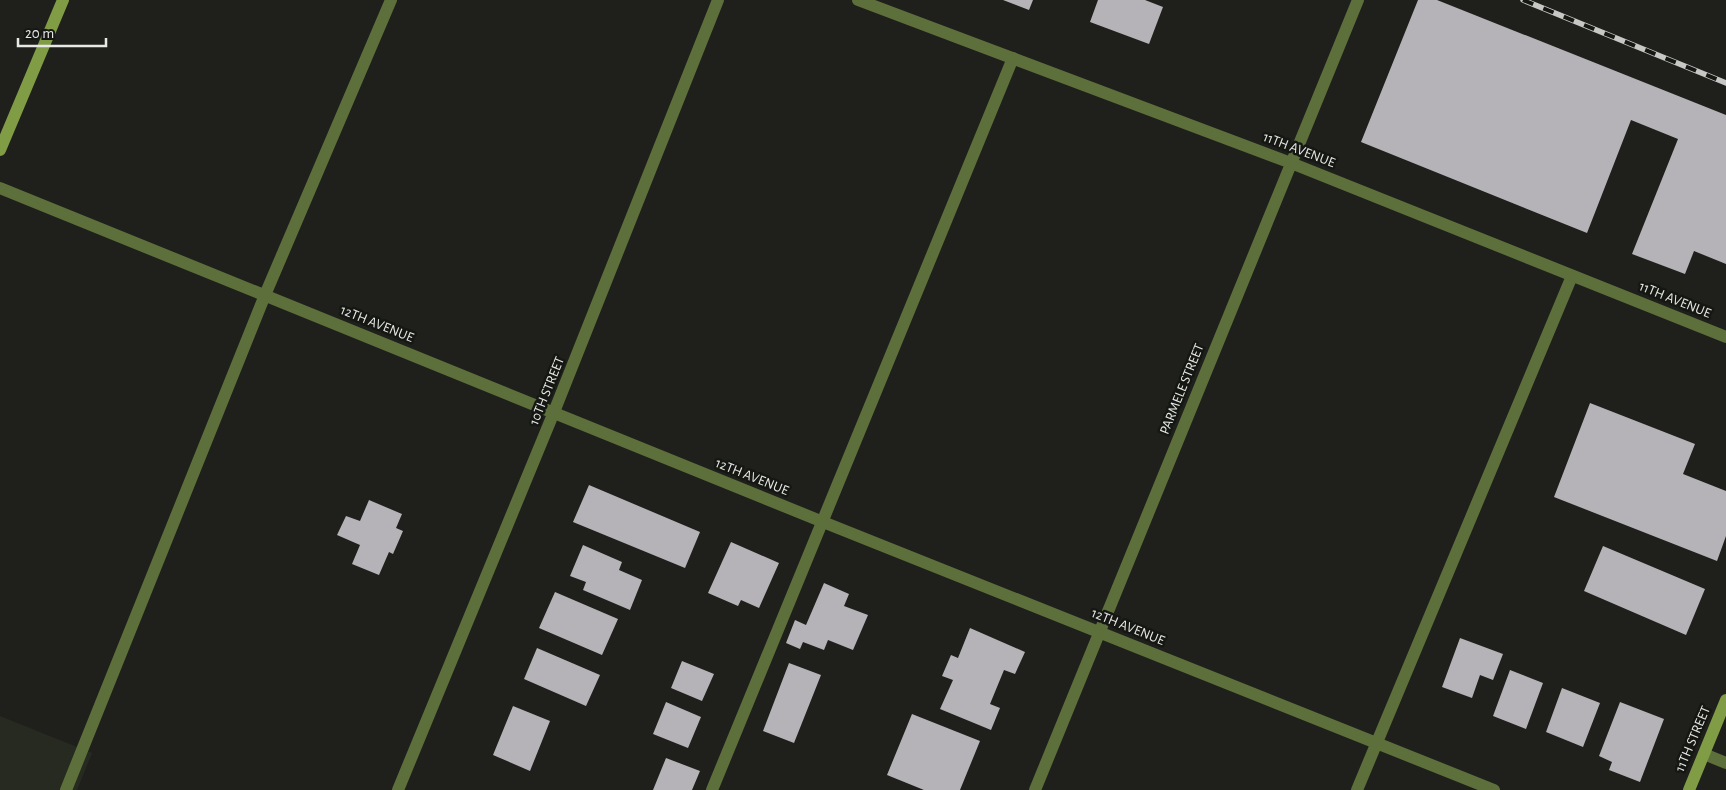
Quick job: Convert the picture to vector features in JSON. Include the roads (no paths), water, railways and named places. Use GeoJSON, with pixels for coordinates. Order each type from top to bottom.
{"type":"FeatureCollection","features":[{"type":"Feature","properties":{"kind":"street"},"geometry":{"type":"LineString","coordinates":[[0,150],[63,0]]}},
{"type":"Feature","properties":{"kind":"street"},"geometry":{"type":"LineString","coordinates":[[66,790],[265,296],[391,0]]}},
{"type":"Feature","properties":{"kind":"street","name":"10TH STREET"},"geometry":{"type":"LineString","coordinates":[[398,790],[554,412],[718,0]]}},
{"type":"Feature","properties":{"kind":"street","name":"11TH AVENUE"},"geometry":{"type":"LineString","coordinates":[[858,0],[1291,163],[1726,337]]}},
{"type":"Feature","properties":{"kind":"street","name":"PARMELE STREET"},"geometry":{"type":"LineString","coordinates":[[1035,790],[1358,0]]}},
{"type":"Feature","properties":{"kind":"street"},"geometry":{"type":"LineString","coordinates":[[712,790],[1012,58]]}},
{"type":"Feature","properties":{"kind":"street","name":"12TH AVENUE"},"geometry":{"type":"LineString","coordinates":[[0,188],[823,522],[1494,790]]}},
{"type":"Feature","properties":{"kind":"street"},"geometry":{"type":"LineString","coordinates":[[1357,790],[1572,276]]}},
{"type":"Feature","properties":{"kind":"street","name":"11TH STREET"},"geometry":{"type":"LineString","coordinates":[[1689,790],[1726,700]]}},
{"type":"Feature","properties":{"kind":"street"},"geometry":{"type":"LineString","coordinates":[[1704,754],[1726,763]]}},
{"type":"Feature","properties":{"kind":"railway"},"geometry":{"type":"LineString","coordinates":[[1523,0],[1726,83]]}}]}
